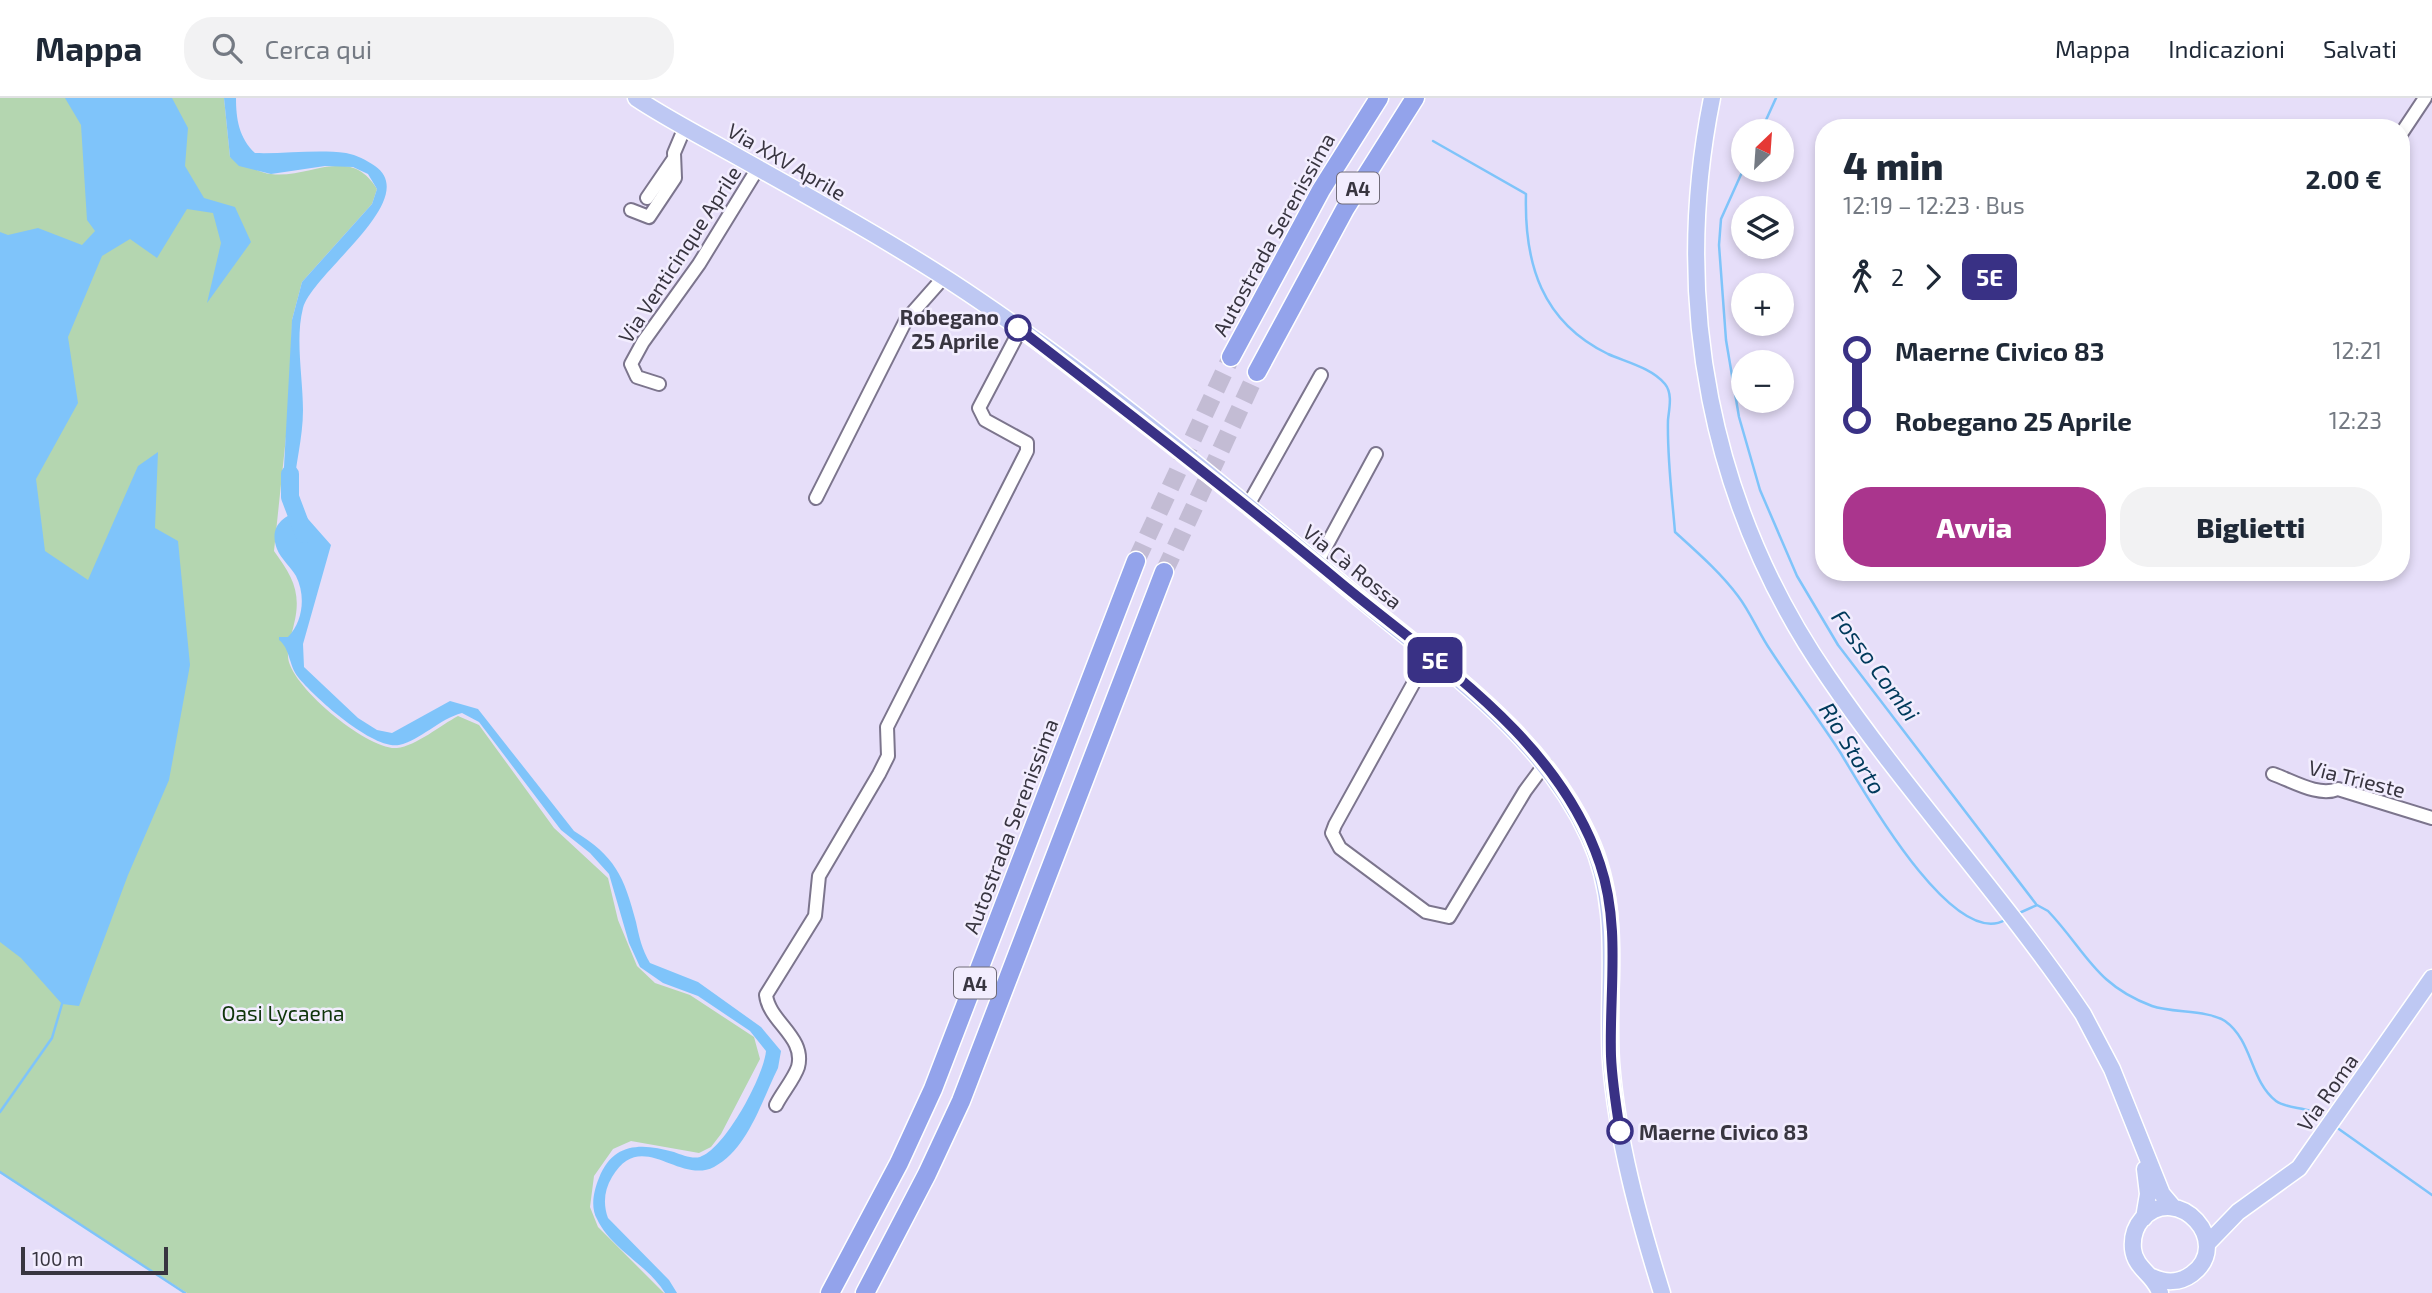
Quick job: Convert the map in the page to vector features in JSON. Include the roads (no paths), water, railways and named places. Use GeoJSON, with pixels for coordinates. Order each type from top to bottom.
{"type":"FeatureCollection","features":[{"type":"Feature","properties":{"kind":"highway","name":"Autostrada Serenissima"},"geometry":{"type":"LineString","coordinates":[[1230,357],[1321,190],[1379,98]]}},
{"type":"Feature","properties":{"kind":"highway","name":"A4"},"geometry":{"type":"LineString","coordinates":[[1257,372],[1345,209],[1415,98]]}},
{"type":"Feature","properties":{"kind":"highway","name":"Autostrada Serenissima"},"geometry":{"type":"LineString","coordinates":[[830,1293],[899,1163],[933,1089],[1136,561]]}},
{"type":"Feature","properties":{"kind":"highway","name":"A4"},"geometry":{"type":"LineString","coordinates":[[865,1293],[927,1174],[961,1101],[1164,572]]}},
{"type":"Feature","properties":{"kind":"main road","name":"Via XXV Aprile"},"geometry":{"type":"LineString","coordinates":[[636,98],[918,261]]}},
{"type":"Feature","properties":{"kind":"main road"},"geometry":{"type":"LineString","coordinates":[[1712,98],[1698,190],[1696,302],[1703,368],[1720,450],[1735,497],[1781,602],[1828,678],[2037,950],[2095,1036],[2129,1109],[2143,1153],[2162,1194],[2174,1207],[2195,1217],[2204,1219],[2238,1212]]}},
{"type":"Feature","properties":{"kind":"main road","name":"Via Cà Rossa"},"geometry":{"type":"LineString","coordinates":[[918,261],[1020,330],[1317,563],[1491,707],[1545,764],[1571,802],[1601,866],[1612,933],[1611,1057],[1614,1091],[1620,1131],[1662,1293]]}},
{"type":"Feature","properties":{"kind":"main road","name":"Via Roma"},"geometry":{"type":"LineString","coordinates":[[2238,1212],[2299,1168],[2432,978]]}},
{"type":"Feature","properties":{"kind":"main road"},"geometry":{"type":"LineString","coordinates":[[2143,1153],[2148,1194],[2144,1218]]}},
{"type":"Feature","properties":{"kind":"main road"},"geometry":{"type":"LineString","coordinates":[[2161,1293],[2152,1277],[2139,1265],[2133,1249],[2134,1232],[2144,1218],[2157,1209],[2174,1207]]}},
{"type":"Feature","properties":{"kind":"main road"},"geometry":{"type":"LineString","coordinates":[[2176,1293],[2185,1278],[2202,1264],[2207,1244],[2238,1212]]}},
{"type":"Feature","properties":{"kind":"main road"},"geometry":{"type":"LineString","coordinates":[[2195,1217],[2201,1224],[2207,1244]]}},
{"type":"Feature","properties":{"kind":"main road"},"geometry":{"type":"LineString","coordinates":[[2152,1277],[2168,1282],[2185,1278]]}},
{"type":"Feature","properties":{"kind":"street"},"geometry":{"type":"LineString","coordinates":[[2410,120],[2425,98]]}},
{"type":"Feature","properties":{"kind":"street","name":"Via Venticinque Aprile"},"geometry":{"type":"LineString","coordinates":[[631,210],[649,217],[675,178],[676,166],[673,160],[685,127]]}},
{"type":"Feature","properties":{"kind":"street"},"geometry":{"type":"LineString","coordinates":[[647,198],[673,160]]}},
{"type":"Feature","properties":{"kind":"street","name":"Via Venticinque Aprile"},"geometry":{"type":"LineString","coordinates":[[659,384],[636,377],[631,365],[758,168]]}},
{"type":"Feature","properties":{"kind":"street"},"geometry":{"type":"LineString","coordinates":[[816,498],[906,320],[944,277]]}},
{"type":"Feature","properties":{"kind":"street"},"geometry":{"type":"LineString","coordinates":[[776,1105],[797,1067],[798,1055],[796,1042],[773,1017],[766,995],[815,916],[814,901],[819,876],[888,756],[887,727],[1027,451],[1027,443],[985,421],[979,408],[1020,330]]}},
{"type":"Feature","properties":{"kind":"street"},"geometry":{"type":"LineString","coordinates":[[1247,507],[1321,375]]}},
{"type":"Feature","properties":{"kind":"street"},"geometry":{"type":"LineString","coordinates":[[1317,563],[1376,454]]}},
{"type":"Feature","properties":{"kind":"street"},"geometry":{"type":"LineString","coordinates":[[1432,657],[1423,666],[1335,825],[1332,833],[1340,848],[1426,912],[1448,917],[1525,791],[1545,764]]}},
{"type":"Feature","properties":{"kind":"street","name":"Via Trieste"},"geometry":{"type":"LineString","coordinates":[[2273,774],[2319,791],[2328,793],[2337,789],[2432,818]]}},
{"type":"Feature","properties":{"kind":"water"},"geometry":{"type":"Polygon","coordinates":[[[65,98],[172,98],[188,128],[185,166],[204,198],[235,207],[251,242],[207,303],[221,243],[213,213],[187,209],[157,258],[130,239],[102,256],[68,337],[78,403],[36,479],[45,551],[88,580],[138,466],[158,452],[155,528],[178,541],[190,665],[169,780],[128,875],[79,1006],[62,1004],[21,958],[0,942],[0,232],[8,235],[38,228],[82,245],[95,231],[87,220],[81,125],[65,98]]]}},
{"type":"Feature","properties":{"kind":"water"},"geometry":{"type":"Polygon","coordinates":[[[224,98],[236,98],[240,128],[245,141],[255,153],[346,153],[375,166],[386,180],[385,197],[376,216],[325,275],[303,308],[299,345],[302,431],[293,494],[286,498],[284,467],[292,320],[302,282],[372,204],[377,189],[368,174],[353,167],[325,166],[271,174],[239,166],[230,157],[224,98]]]}},
{"type":"Feature","properties":{"kind":"water"},"geometry":{"type":"Polygon","coordinates":[[[301,511],[331,545],[303,644],[304,667],[358,718],[377,730],[392,733],[450,701],[478,709],[574,831],[599,849],[616,869],[627,892],[641,943],[650,963],[698,982],[761,1027],[781,1051],[778,1068],[753,1123],[726,1159],[701,1171],[648,1157],[635,1157],[623,1163],[609,1182],[605,1197],[608,1218],[669,1280],[677,1293],[665,1293],[603,1230],[594,1209],[597,1183],[612,1157],[630,1148],[651,1147],[694,1157],[700,1157],[710,1151],[721,1141],[742,1110],[758,1077],[766,1051],[750,1031],[698,996],[663,983],[640,967],[629,943],[609,874],[590,853],[561,830],[479,722],[462,713],[407,742],[399,745],[388,744],[374,739],[345,720],[298,677],[279,637],[288,637],[297,624],[301,592],[296,576],[277,549],[275,535],[283,520],[301,511]]]}},
{"type":"Feature","properties":{"kind":"waterway","name":"Fosso Combi"},"geometry":{"type":"LineString","coordinates":[[1766,119],[1776,98]]}},
{"type":"Feature","properties":{"kind":"waterway","name":"Rio Storto"},"geometry":{"type":"LineString","coordinates":[[1433,141],[1526,194],[1526,220],[1534,267],[1553,308],[1585,341],[1660,378],[1669,392],[1669,462],[1675,532],[1738,596],[1888,829],[1935,890],[1960,911],[1984,923],[2005,920]]}},
{"type":"Feature","properties":{"kind":"waterway","name":"Fosso Combi"},"geometry":{"type":"LineString","coordinates":[[1738,182],[1721,219],[1719,245],[1726,340],[1739,417],[1760,490],[1797,576],[1838,645],[2036,904]]}},
{"type":"Feature","properties":{"kind":"waterway"},"geometry":{"type":"LineString","coordinates":[[290,474],[290,497],[304,534]]}},
{"type":"Feature","properties":{"kind":"waterway","name":"Rio Storto"},"geometry":{"type":"LineString","coordinates":[[2017,914],[2037,905],[2048,911],[2093,966],[2117,988],[2133,998],[2152,1006],[2209,1015],[2225,1021],[2241,1039],[2267,1093],[2281,1104],[2325,1118]]}},
{"type":"Feature","properties":{"kind":"waterway"},"geometry":{"type":"LineString","coordinates":[[0,1112],[52,1038],[62,1004]]}},
{"type":"Feature","properties":{"kind":"waterway","name":"Rio Storto"},"geometry":{"type":"LineString","coordinates":[[2336,1127],[2432,1195]]}},
{"type":"Feature","properties":{"kind":"waterway"},"geometry":{"type":"LineString","coordinates":[[0,1172],[185,1293]]}},
{"type":"Feature","properties":{"kind":"tunnel"},"geometry":{"type":"LineString","coordinates":[[1136,561],[1231,357]]}},
{"type":"Feature","properties":{"kind":"tunnel"},"geometry":{"type":"LineString","coordinates":[[1164,572],[1257,372]]}},
{"type":"Feature","properties":{"kind":"place","name":"Robegano 25 Aprile"},"geometry":{"type":"Point","coordinates":[1018,328]}},
{"type":"Feature","properties":{"kind":"place","name":"Maerne Civico 83"},"geometry":{"type":"Point","coordinates":[1620,1131]}},
{"type":"Feature","properties":{"kind":"park label","name":"Oasi Lycaena"},"geometry":{"type":"Point","coordinates":[283,1012]}}]}
